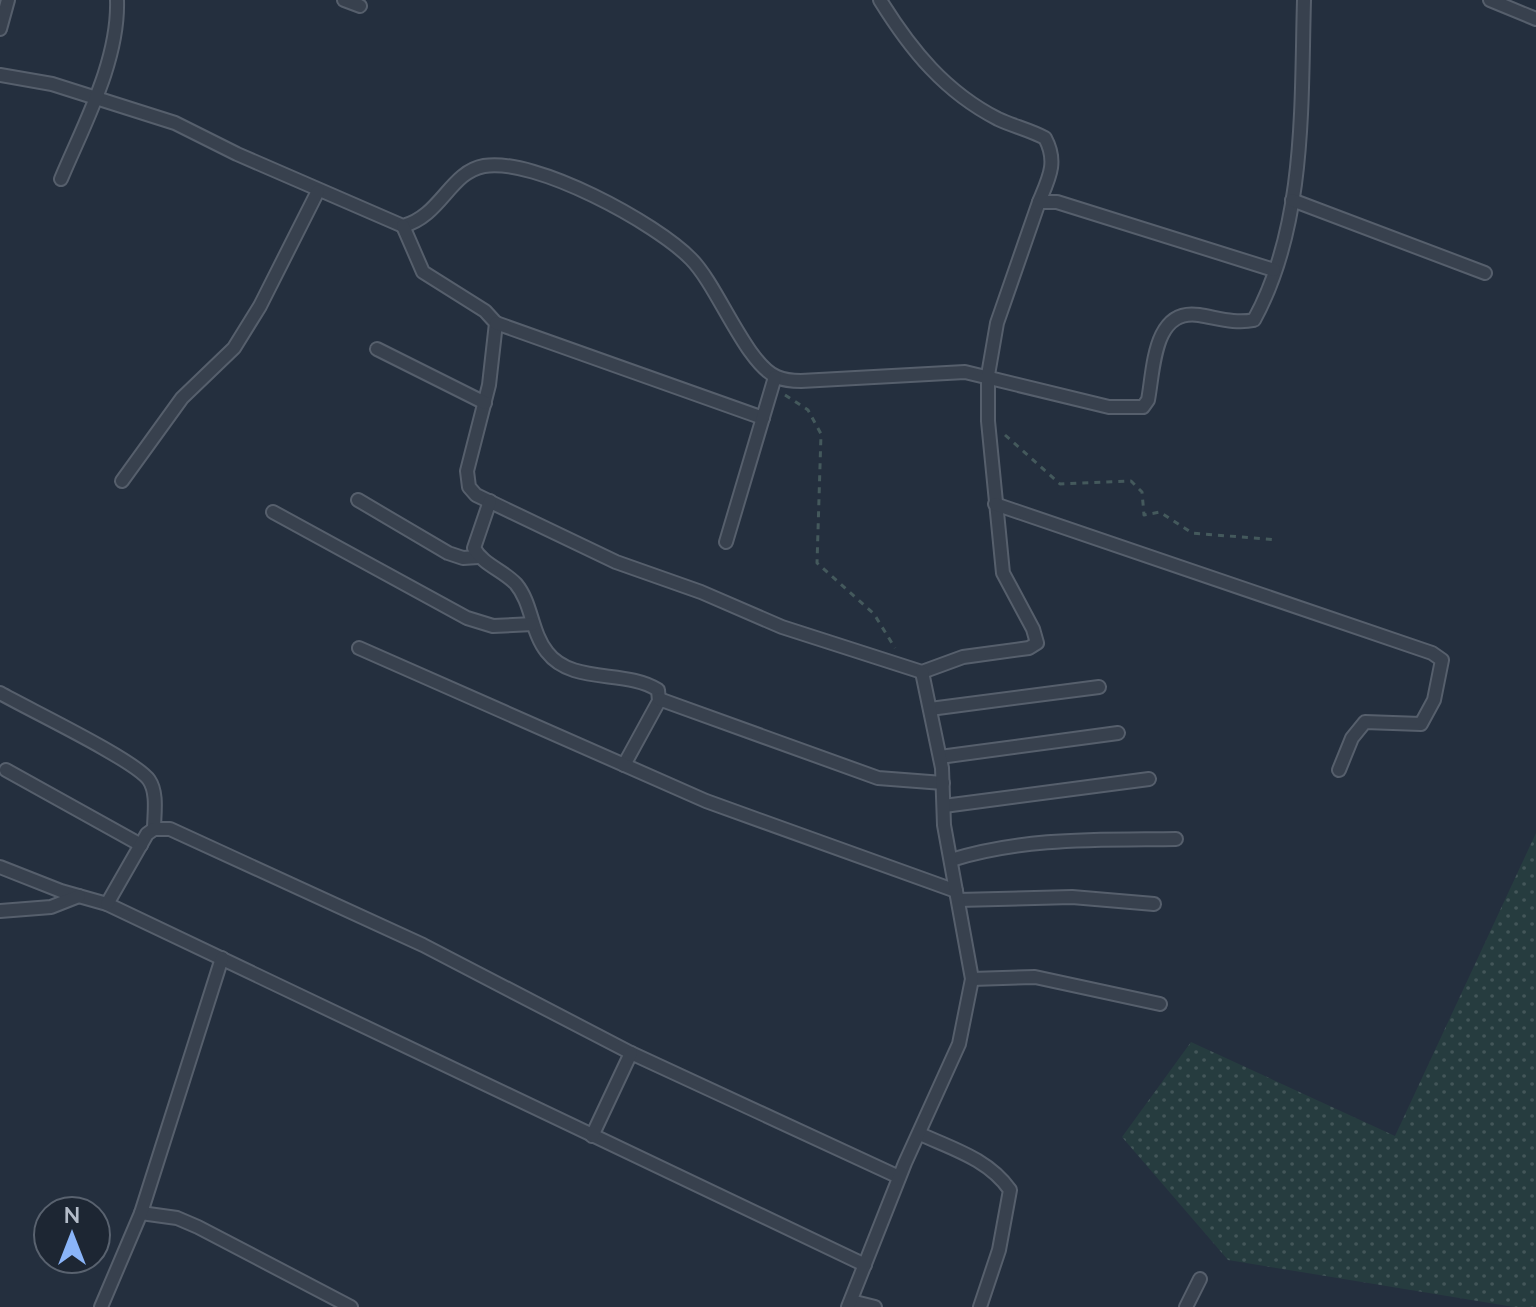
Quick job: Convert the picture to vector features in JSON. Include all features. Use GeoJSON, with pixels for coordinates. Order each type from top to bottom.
{"type":"FeatureCollection","features":[{"type":"Feature","properties":{"kind":"street"},"geometry":{"type":"LineString","coordinates":[[0,29],[8,0]]}},
{"type":"Feature","properties":{"kind":"street"},"geometry":{"type":"LineString","coordinates":[[61,179],[95,98],[116,29],[117,0]]}},
{"type":"Feature","properties":{"kind":"street"},"geometry":{"type":"LineString","coordinates":[[344,0],[360,6]]}},
{"type":"Feature","properties":{"kind":"street"},"geometry":{"type":"LineString","coordinates":[[496,323],[485,403],[467,471],[469,487],[476,495],[616,562],[701,592],[782,627],[920,671],[940,663],[1029,648],[1037,643],[1018,598],[1003,573],[988,421],[988,375],[997,323],[1053,169],[1053,157],[1045,138],[971,104],[936,76],[915,53],[880,0]]}},
{"type":"Feature","properties":{"kind":"street"},"geometry":{"type":"LineString","coordinates":[[0,75],[17,75],[175,123],[318,191],[403,226],[419,222],[438,207],[469,171],[482,166],[507,166],[570,183],[669,240],[692,260],[754,355],[775,377],[801,381],[931,372],[988,375],[1109,407],[1143,407],[1148,400],[1163,328],[1183,314],[1240,323],[1254,320],[1274,270],[1292,200],[1299,149],[1304,0]]}},
{"type":"Feature","properties":{"kind":"street"},"geometry":{"type":"LineString","coordinates":[[1490,0],[1536,19]]}},
{"type":"Feature","properties":{"kind":"street"},"geometry":{"type":"LineString","coordinates":[[122,481],[182,398],[234,348],[260,306],[318,191]]}},
{"type":"Feature","properties":{"kind":"street"},"geometry":{"type":"LineString","coordinates":[[1292,200],[1485,273]]}},
{"type":"Feature","properties":{"kind":"street"},"geometry":{"type":"LineString","coordinates":[[1039,202],[1057,202],[1274,270]]}},
{"type":"Feature","properties":{"kind":"street"},"geometry":{"type":"LineString","coordinates":[[403,226],[423,272],[485,311],[496,323],[763,418]]}},
{"type":"Feature","properties":{"kind":"street"},"geometry":{"type":"LineString","coordinates":[[377,349],[485,403]]}},
{"type":"Feature","properties":{"kind":"street"},"geometry":{"type":"LineString","coordinates":[[726,542],[775,377]]}},
{"type":"Feature","properties":{"kind":"street"},"geometry":{"type":"LineString","coordinates":[[358,500],[448,553],[463,558],[478,557]]}},
{"type":"Feature","properties":{"kind":"street"},"geometry":{"type":"LineString","coordinates":[[490,501],[474,548],[478,557],[516,584],[547,653],[558,663],[587,673],[648,684],[658,690],[659,699],[624,765]]}},
{"type":"Feature","properties":{"kind":"street"},"geometry":{"type":"LineString","coordinates":[[995,504],[1432,653],[1442,660],[1434,700],[1421,724],[1365,722],[1352,738],[1339,770]]}},
{"type":"Feature","properties":{"kind":"street"},"geometry":{"type":"LineString","coordinates":[[273,512],[467,618],[493,626],[533,624]]}},
{"type":"Feature","properties":{"kind":"street"},"geometry":{"type":"LineString","coordinates":[[359,648],[624,765],[957,896],[1072,897],[1154,904]]}},
{"type":"Feature","properties":{"kind":"street"},"geometry":{"type":"LineString","coordinates":[[875,1307],[849,1304],[899,1177],[959,1044],[972,979],[951,860],[940,757],[920,671]]}},
{"type":"Feature","properties":{"kind":"street"},"geometry":{"type":"LineString","coordinates":[[930,709],[1099,687]]}},
{"type":"Feature","properties":{"kind":"street"},"geometry":{"type":"LineString","coordinates":[[0,693],[120,759],[149,780],[154,800],[154,829]]}},
{"type":"Feature","properties":{"kind":"street"},"geometry":{"type":"LineString","coordinates":[[659,699],[878,778],[943,783]]}},
{"type":"Feature","properties":{"kind":"street"},"geometry":{"type":"LineString","coordinates":[[940,757],[1118,733]]}},
{"type":"Feature","properties":{"kind":"street"},"geometry":{"type":"LineString","coordinates":[[6,770],[141,845]]}},
{"type":"Feature","properties":{"kind":"street"},"geometry":{"type":"LineString","coordinates":[[944,806],[1149,779]]}},
{"type":"Feature","properties":{"kind":"street"},"geometry":{"type":"LineString","coordinates":[[107,904],[141,845],[154,829],[163,827],[423,945],[631,1053],[899,1177]]}},
{"type":"Feature","properties":{"kind":"street"},"geometry":{"type":"LineString","coordinates":[[951,860],[980,850],[1043,841],[1176,839]]}},
{"type":"Feature","properties":{"kind":"street"},"geometry":{"type":"LineString","coordinates":[[0,867],[107,904],[865,1265]]}},
{"type":"Feature","properties":{"kind":"street"},"geometry":{"type":"LineString","coordinates":[[0,911],[51,907],[79,896]]}},
{"type":"Feature","properties":{"kind":"street"},"geometry":{"type":"LineString","coordinates":[[101,1307],[141,1213],[222,958]]}},
{"type":"Feature","properties":{"kind":"street"},"geometry":{"type":"LineString","coordinates":[[972,979],[1035,977],[1160,1004]]}},
{"type":"Feature","properties":{"kind":"street"},"geometry":{"type":"LineString","coordinates":[[592,1136],[631,1053]]}},
{"type":"Feature","properties":{"kind":"street"},"geometry":{"type":"LineString","coordinates":[[920,1134],[983,1163],[998,1173],[1010,1190],[999,1250],[980,1307]]}},
{"type":"Feature","properties":{"kind":"street"},"geometry":{"type":"LineString","coordinates":[[141,1213],[177,1218],[198,1227],[351,1307]]}},
{"type":"Feature","properties":{"kind":"street"},"geometry":{"type":"LineString","coordinates":[[1186,1307],[1200,1279]]}},
{"type":"Feature","properties":{"kind":"path"},"geometry":{"type":"LineString","coordinates":[[775,377],[782,393],[808,410],[821,434],[817,563],[874,614],[894,647],[920,671]]}},
{"type":"Feature","properties":{"kind":"path"},"geometry":{"type":"LineString","coordinates":[[988,421],[1060,484],[1131,481],[1142,492],[1144,515],[1160,512],[1192,533],[1277,540]]}},
{"type":"Feature","properties":{"kind":"green space"},"geometry":{"type":"Polygon","coordinates":[[[1536,833],[1536,1307],[1514,1307],[1228,1260],[1122,1137],[1191,1042],[1395,1136],[1536,833]]]}}]}
